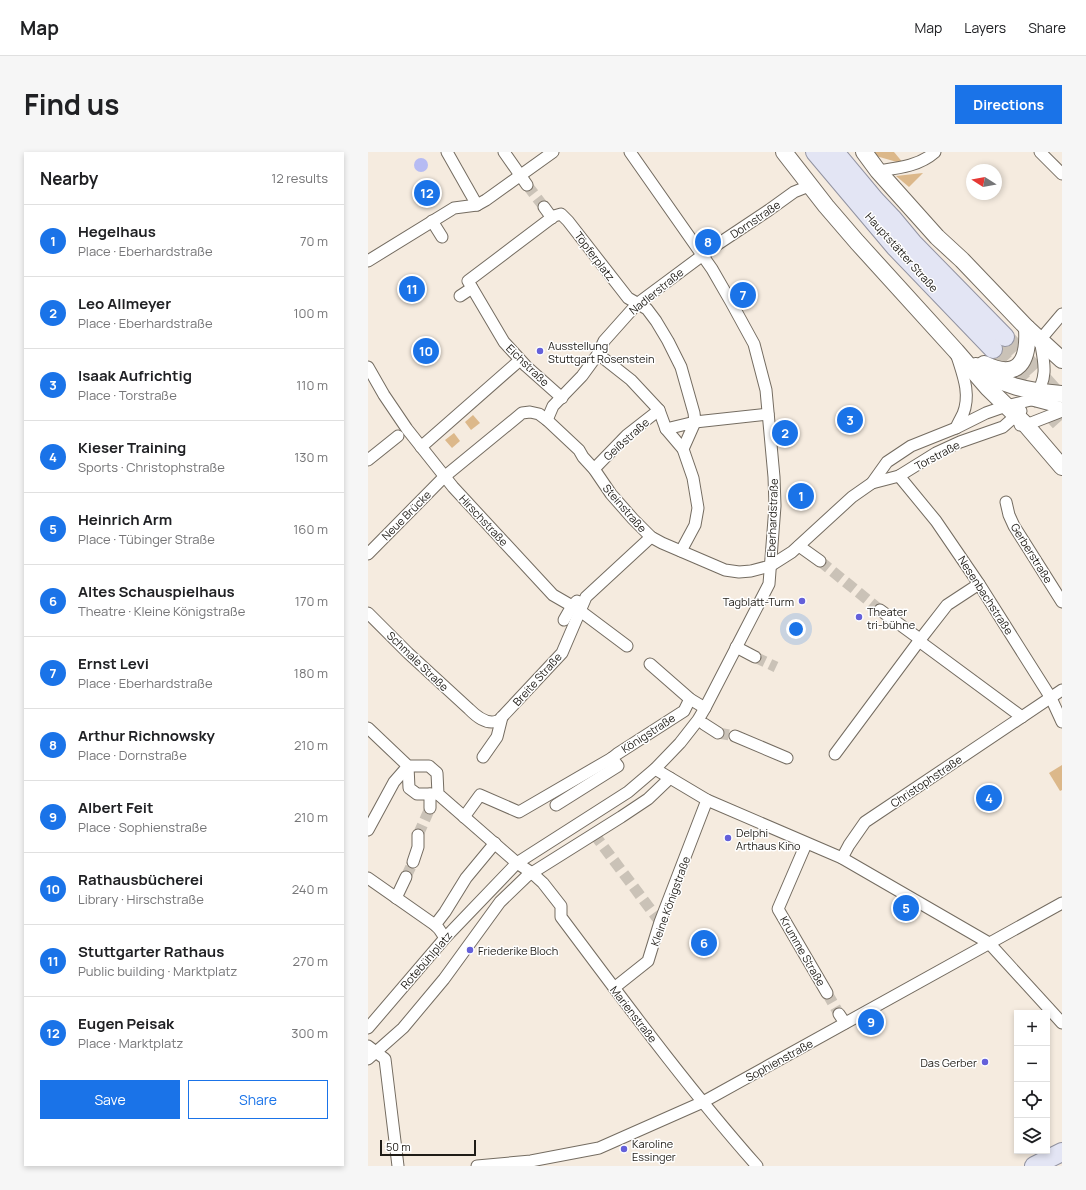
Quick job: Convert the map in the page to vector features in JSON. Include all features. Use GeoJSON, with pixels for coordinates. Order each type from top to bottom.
{"type":"FeatureCollection","features":[{"type":"Feature","properties":{"kind":"main road"},"geometry":{"type":"LineString","coordinates":[[850,152],[875,200]]}},
{"type":"Feature","properties":{"kind":"main road","name":"Hauptstätter Straße"},"geometry":{"type":"LineString","coordinates":[[820,154],[875,200],[893,219],[999,343],[895,247],[820,154]]}},
{"type":"Feature","properties":{"kind":"main road"},"geometry":{"type":"LineString","coordinates":[[1034,1166],[1057,1154]]}},
{"type":"Feature","properties":{"kind":"street"},"geometry":{"type":"LineString","coordinates":[[447,152],[482,203]]}},
{"type":"Feature","properties":{"kind":"street"},"geometry":{"type":"LineString","coordinates":[[504,152],[523,180]]}},
{"type":"Feature","properties":{"kind":"street"},"geometry":{"type":"LineString","coordinates":[[368,261],[454,208],[482,203],[523,180],[553,152]]}},
{"type":"Feature","properties":{"kind":"street","name":"Eberhardstraße"},"geometry":{"type":"LineString","coordinates":[[630,152],[702,254],[720,282],[754,344],[766,390],[774,477],[775,506],[769,584],[698,720],[655,769]]}},
{"type":"Feature","properties":{"kind":"street"},"geometry":{"type":"LineString","coordinates":[[784,152],[809,186],[857,242],[988,388],[1016,415],[1062,466]]}},
{"type":"Feature","properties":{"kind":"street"},"geometry":{"type":"LineString","coordinates":[[864,152],[937,237],[962,260],[1027,328],[1062,360]]}},
{"type":"Feature","properties":{"kind":"street"},"geometry":{"type":"LineString","coordinates":[[878,170],[912,165],[926,159],[935,152]]}},
{"type":"Feature","properties":{"kind":"street"},"geometry":{"type":"LineString","coordinates":[[1040,152],[1062,174]]}},
{"type":"Feature","properties":{"kind":"street","name":"Dornstraße"},"geometry":{"type":"LineString","coordinates":[[702,254],[794,192],[809,186]]}},
{"type":"Feature","properties":{"kind":"street"},"geometry":{"type":"LineString","coordinates":[[460,296],[472,288],[468,281],[552,218],[544,207]]}},
{"type":"Feature","properties":{"kind":"street","name":"Töpferplatz"},"geometry":{"type":"LineString","coordinates":[[552,218],[561,214],[568,221],[628,298],[637,304]]}},
{"type":"Feature","properties":{"kind":"street"},"geometry":{"type":"LineString","coordinates":[[432,222],[442,237]]}},
{"type":"Feature","properties":{"kind":"street","name":"Nadlerstraße"},"geometry":{"type":"LineString","coordinates":[[547,420],[549,404],[562,398],[582,376],[598,354],[604,341],[637,304],[702,254]]}},
{"type":"Feature","properties":{"kind":"street","name":"Eichstraße"},"geometry":{"type":"LineString","coordinates":[[472,288],[504,342],[520,360],[562,398]]}},
{"type":"Feature","properties":{"kind":"street"},"geometry":{"type":"LineString","coordinates":[[637,304],[647,309],[656,321],[681,367],[694,418],[683,449]]}},
{"type":"Feature","properties":{"kind":"street"},"geometry":{"type":"LineString","coordinates":[[1040,340],[1062,314]]}},
{"type":"Feature","properties":{"kind":"street"},"geometry":{"type":"LineString","coordinates":[[956,351],[990,367],[1010,371],[1016,368],[1022,361],[1027,350],[1027,328]]}},
{"type":"Feature","properties":{"kind":"street"},"geometry":{"type":"LineString","coordinates":[[1040,340],[1045,367],[1042,385],[1062,408]]}},
{"type":"Feature","properties":{"kind":"street"},"geometry":{"type":"LineString","coordinates":[[956,351],[985,373],[1000,381],[1010,385],[1049,394]]}},
{"type":"Feature","properties":{"kind":"street","name":"Torstraße"},"geometry":{"type":"LineString","coordinates":[[956,351],[967,393],[967,400],[963,414],[956,428]]}},
{"type":"Feature","properties":{"kind":"street","name":"Geißstraße"},"geometry":{"type":"LineString","coordinates":[[598,354],[631,380],[659,410],[666,429],[683,449],[693,478],[698,500],[698,508],[695,524],[681,551]]}},
{"type":"Feature","properties":{"kind":"street"},"geometry":{"type":"LineString","coordinates":[[421,447],[520,360]]}},
{"type":"Feature","properties":{"kind":"street","name":"Hirschstraße"},"geometry":{"type":"LineString","coordinates":[[368,367],[384,395],[444,477],[553,595],[576,608],[627,646]]}},
{"type":"Feature","properties":{"kind":"street"},"geometry":{"type":"LineString","coordinates":[[1016,415],[1049,394]]}},
{"type":"Feature","properties":{"kind":"street","name":"Geißstraße"},"geometry":{"type":"LineString","coordinates":[[594,469],[627,435],[659,410]]}},
{"type":"Feature","properties":{"kind":"street"},"geometry":{"type":"LineString","coordinates":[[1016,415],[1062,411]]}},
{"type":"Feature","properties":{"kind":"street"},"geometry":{"type":"LineString","coordinates":[[444,477],[522,414],[530,412],[535,413],[547,420]]}},
{"type":"Feature","properties":{"kind":"street","name":"Torstraße"},"geometry":{"type":"LineString","coordinates":[[770,566],[781,560],[799,546],[852,497],[872,483],[887,462],[911,446],[956,428],[986,413],[1016,415]]}},
{"type":"Feature","properties":{"kind":"street","name":"Geißstraße"},"geometry":{"type":"LineString","coordinates":[[666,429],[694,418],[768,414]]}},
{"type":"Feature","properties":{"kind":"street","name":"Torstraße"},"geometry":{"type":"LineString","coordinates":[[872,483],[899,476],[936,453],[960,442],[1003,427],[1016,415]]}},
{"type":"Feature","properties":{"kind":"street","name":"Steinstraße"},"geometry":{"type":"LineString","coordinates":[[547,420],[579,450],[611,494],[632,519],[651,537],[725,570],[734,572],[751,571],[770,566]]}},
{"type":"Feature","properties":{"kind":"street"},"geometry":{"type":"LineString","coordinates":[[368,460],[398,436]]}},
{"type":"Feature","properties":{"kind":"street","name":"Nesenbachstraße"},"geometry":{"type":"LineString","coordinates":[[899,476],[936,521],[979,584],[1052,698],[1062,722]]}},
{"type":"Feature","properties":{"kind":"street","name":"Neue Brücke"},"geometry":{"type":"LineString","coordinates":[[370,549],[444,477]]}},
{"type":"Feature","properties":{"kind":"street","name":"Gerberstraße"},"geometry":{"type":"LineString","coordinates":[[1006,502],[1009,515],[1014,526],[1062,602]]}},
{"type":"Feature","properties":{"kind":"street"},"geometry":{"type":"LineString","coordinates":[[564,620],[576,608],[580,597],[586,596],[651,537]]}},
{"type":"Feature","properties":{"kind":"street"},"geometry":{"type":"LineString","coordinates":[[799,546],[820,561]]}},
{"type":"Feature","properties":{"kind":"street"},"geometry":{"type":"LineString","coordinates":[[835,754],[947,605],[979,584]]}},
{"type":"Feature","properties":{"kind":"street","name":"Breite Straße"},"geometry":{"type":"LineString","coordinates":[[502,717],[562,653],[576,608]]}},
{"type":"Feature","properties":{"kind":"street"},"geometry":{"type":"LineString","coordinates":[[880,610],[917,637],[919,641],[1022,717]]}},
{"type":"Feature","properties":{"kind":"street","name":"Schmale Straße"},"geometry":{"type":"LineString","coordinates":[[368,613],[408,653],[478,718],[496,722],[502,717]]}},
{"type":"Feature","properties":{"kind":"street"},"geometry":{"type":"LineString","coordinates":[[736,647],[755,657]]}},
{"type":"Feature","properties":{"kind":"street"},"geometry":{"type":"LineString","coordinates":[[650,664],[690,699],[705,708]]}},
{"type":"Feature","properties":{"kind":"street","name":"Christophstraße"},"geometry":{"type":"LineString","coordinates":[[842,858],[865,822],[1062,690]]}},
{"type":"Feature","properties":{"kind":"street","name":"Königstraße"},"geometry":{"type":"LineString","coordinates":[[556,805],[618,766],[612,758],[684,711],[690,699]]}},
{"type":"Feature","properties":{"kind":"street"},"geometry":{"type":"LineString","coordinates":[[483,757],[497,737],[502,717]]}},
{"type":"Feature","properties":{"kind":"street"},"geometry":{"type":"LineString","coordinates":[[704,724],[718,733]]}},
{"type":"Feature","properties":{"kind":"street"},"geometry":{"type":"LineString","coordinates":[[368,728],[408,766],[410,788],[417,794],[434,794],[464,817],[517,863],[628,792],[655,769],[707,800],[806,844],[842,858],[989,943],[1062,1023]]}},
{"type":"Feature","properties":{"kind":"street"},"geometry":{"type":"LineString","coordinates":[[735,736],[787,758]]}},
{"type":"Feature","properties":{"kind":"street"},"geometry":{"type":"LineString","coordinates":[[464,817],[480,795],[519,812],[612,758]]}},
{"type":"Feature","properties":{"kind":"street"},"geometry":{"type":"LineString","coordinates":[[368,830],[394,782],[408,766],[429,766],[437,773],[430,808]]}},
{"type":"Feature","properties":{"kind":"street"},"geometry":{"type":"LineString","coordinates":[[398,1166],[385,1060],[370,1052],[403,1028],[444,979],[500,902],[527,876],[648,799],[670,778]]}},
{"type":"Feature","properties":{"kind":"street","name":"Kleine Königstraße"},"geometry":{"type":"LineString","coordinates":[[614,988],[648,961],[660,922],[707,800]]}},
{"type":"Feature","properties":{"kind":"street"},"geometry":{"type":"LineString","coordinates":[[413,862],[418,848],[418,835]]}},
{"type":"Feature","properties":{"kind":"street"},"geometry":{"type":"LineString","coordinates":[[435,925],[446,912],[466,878],[495,843]]}},
{"type":"Feature","properties":{"kind":"street","name":"Krumme Straße"},"geometry":{"type":"LineString","coordinates":[[806,844],[778,909],[827,993]]}},
{"type":"Feature","properties":{"kind":"street","name":"Marienstraße"},"geometry":{"type":"LineString","coordinates":[[517,863],[532,873],[543,883],[560,906],[561,917],[614,988],[703,1102],[757,1166]]}},
{"type":"Feature","properties":{"kind":"street","name":"Rotebühlplatz"},"geometry":{"type":"LineString","coordinates":[[368,1028],[445,938],[517,863]]}},
{"type":"Feature","properties":{"kind":"street"},"geometry":{"type":"LineString","coordinates":[[396,898],[406,877]]}},
{"type":"Feature","properties":{"kind":"street"},"geometry":{"type":"LineString","coordinates":[[368,878],[435,925],[445,938]]}},
{"type":"Feature","properties":{"kind":"street","name":"Sophienstraße"},"geometry":{"type":"LineString","coordinates":[[477,1166],[531,1161],[599,1148],[703,1102],[842,1019],[989,943],[1062,903]]}},
{"type":"Feature","properties":{"kind":"shaded area"},"geometry":{"type":"Polygon","coordinates":[[[873,152],[894,152],[904,164],[876,156],[873,152]]]}},
{"type":"Feature","properties":{"kind":"shaded area"},"geometry":{"type":"Polygon","coordinates":[[[923,173],[909,187],[896,176],[923,173]]]}},
{"type":"Feature","properties":{"kind":"shaded area"},"geometry":{"type":"Polygon","coordinates":[[[1032,355],[1034,356],[1035,366],[1015,377],[1015,375],[1032,355]]]}},
{"type":"Feature","properties":{"kind":"shaded area"},"geometry":{"type":"Polygon","coordinates":[[[473,415],[480,423],[471,430],[465,422],[473,415]]]}},
{"type":"Feature","properties":{"kind":"shaded area"},"geometry":{"type":"Polygon","coordinates":[[[454,433],[460,441],[452,448],[445,440],[454,433]]]}},
{"type":"Feature","properties":{"kind":"shaded area"},"geometry":{"type":"Polygon","coordinates":[[[1062,765],[1062,790],[1060,791],[1049,773],[1062,765]]]}},
{"type":"Feature","properties":{"kind":"water"},"geometry":{"type":"Polygon","coordinates":[[[421,158],[426,160],[428,165],[426,170],[421,172],[416,170],[414,165],[416,160],[421,158]]]}},
{"type":"Feature","properties":{"kind":"tunnel"},"geometry":{"type":"LineString","coordinates":[[527,185],[544,207]]}},
{"type":"Feature","properties":{"kind":"tunnel"},"geometry":{"type":"LineString","coordinates":[[1005,337],[1062,401]]}},
{"type":"Feature","properties":{"kind":"tunnel"},"geometry":{"type":"LineString","coordinates":[[993,349],[1062,425]]}},
{"type":"Feature","properties":{"kind":"tunnel"},"geometry":{"type":"LineString","coordinates":[[820,561],[880,610]]}},
{"type":"Feature","properties":{"kind":"tunnel"},"geometry":{"type":"LineString","coordinates":[[755,657],[776,667]]}},
{"type":"Feature","properties":{"kind":"tunnel"},"geometry":{"type":"LineString","coordinates":[[718,733],[735,736]]}},
{"type":"Feature","properties":{"kind":"tunnel"},"geometry":{"type":"LineString","coordinates":[[418,835],[430,808]]}},
{"type":"Feature","properties":{"kind":"tunnel"},"geometry":{"type":"LineString","coordinates":[[594,834],[660,922]]}},
{"type":"Feature","properties":{"kind":"tunnel"},"geometry":{"type":"LineString","coordinates":[[406,877],[413,862]]}},
{"type":"Feature","properties":{"kind":"tunnel"},"geometry":{"type":"LineString","coordinates":[[827,993],[839,1014]]}},
{"type":"Feature","properties":{"kind":"place","name":"Eugen Peisak"},"geometry":{"type":"Point","coordinates":[427,193]}},
{"type":"Feature","properties":{"kind":"place","name":"Arthur Richnowsky"},"geometry":{"type":"Point","coordinates":[708,242]}},
{"type":"Feature","properties":{"kind":"place","name":"Stuttgarter Rathaus"},"geometry":{"type":"Point","coordinates":[412,289]}},
{"type":"Feature","properties":{"kind":"place","name":"Ernst Levi"},"geometry":{"type":"Point","coordinates":[743,295]}},
{"type":"Feature","properties":{"kind":"place","name":"Rathausbücherei"},"geometry":{"type":"Point","coordinates":[426,351]}},
{"type":"Feature","properties":{"kind":"place","name":"Ausstellung Stuttgart Rosenstein"},"geometry":{"type":"Point","coordinates":[540,351]}},
{"type":"Feature","properties":{"kind":"place","name":"Isaak Aufrichtig"},"geometry":{"type":"Point","coordinates":[850,420]}},
{"type":"Feature","properties":{"kind":"place","name":"Leo Allmeyer"},"geometry":{"type":"Point","coordinates":[785,433]}},
{"type":"Feature","properties":{"kind":"place","name":"Hegelhaus"},"geometry":{"type":"Point","coordinates":[801,496]}},
{"type":"Feature","properties":{"kind":"place","name":"Tagblatt-Turm"},"geometry":{"type":"Point","coordinates":[802,601]}},
{"type":"Feature","properties":{"kind":"place","name":"Theater tri-bühne"},"geometry":{"type":"Point","coordinates":[859,617]}},
{"type":"Feature","properties":{"kind":"place","name":"Kieser Training"},"geometry":{"type":"Point","coordinates":[989,798]}},
{"type":"Feature","properties":{"kind":"place","name":"Delphi Arthaus Kino"},"geometry":{"type":"Point","coordinates":[728,838]}},
{"type":"Feature","properties":{"kind":"place","name":"Heinrich Arm"},"geometry":{"type":"Point","coordinates":[906,908]}},
{"type":"Feature","properties":{"kind":"place","name":"Altes Schauspielhaus"},"geometry":{"type":"Point","coordinates":[704,943]}},
{"type":"Feature","properties":{"kind":"place","name":"Friederike Bloch"},"geometry":{"type":"Point","coordinates":[470,950]}},
{"type":"Feature","properties":{"kind":"place","name":"Albert Feit"},"geometry":{"type":"Point","coordinates":[871,1022]}},
{"type":"Feature","properties":{"kind":"place","name":"Das Gerber"},"geometry":{"type":"Point","coordinates":[985,1062]}},
{"type":"Feature","properties":{"kind":"place","name":"Karoline Essinger"},"geometry":{"type":"Point","coordinates":[624,1149]}}]}
